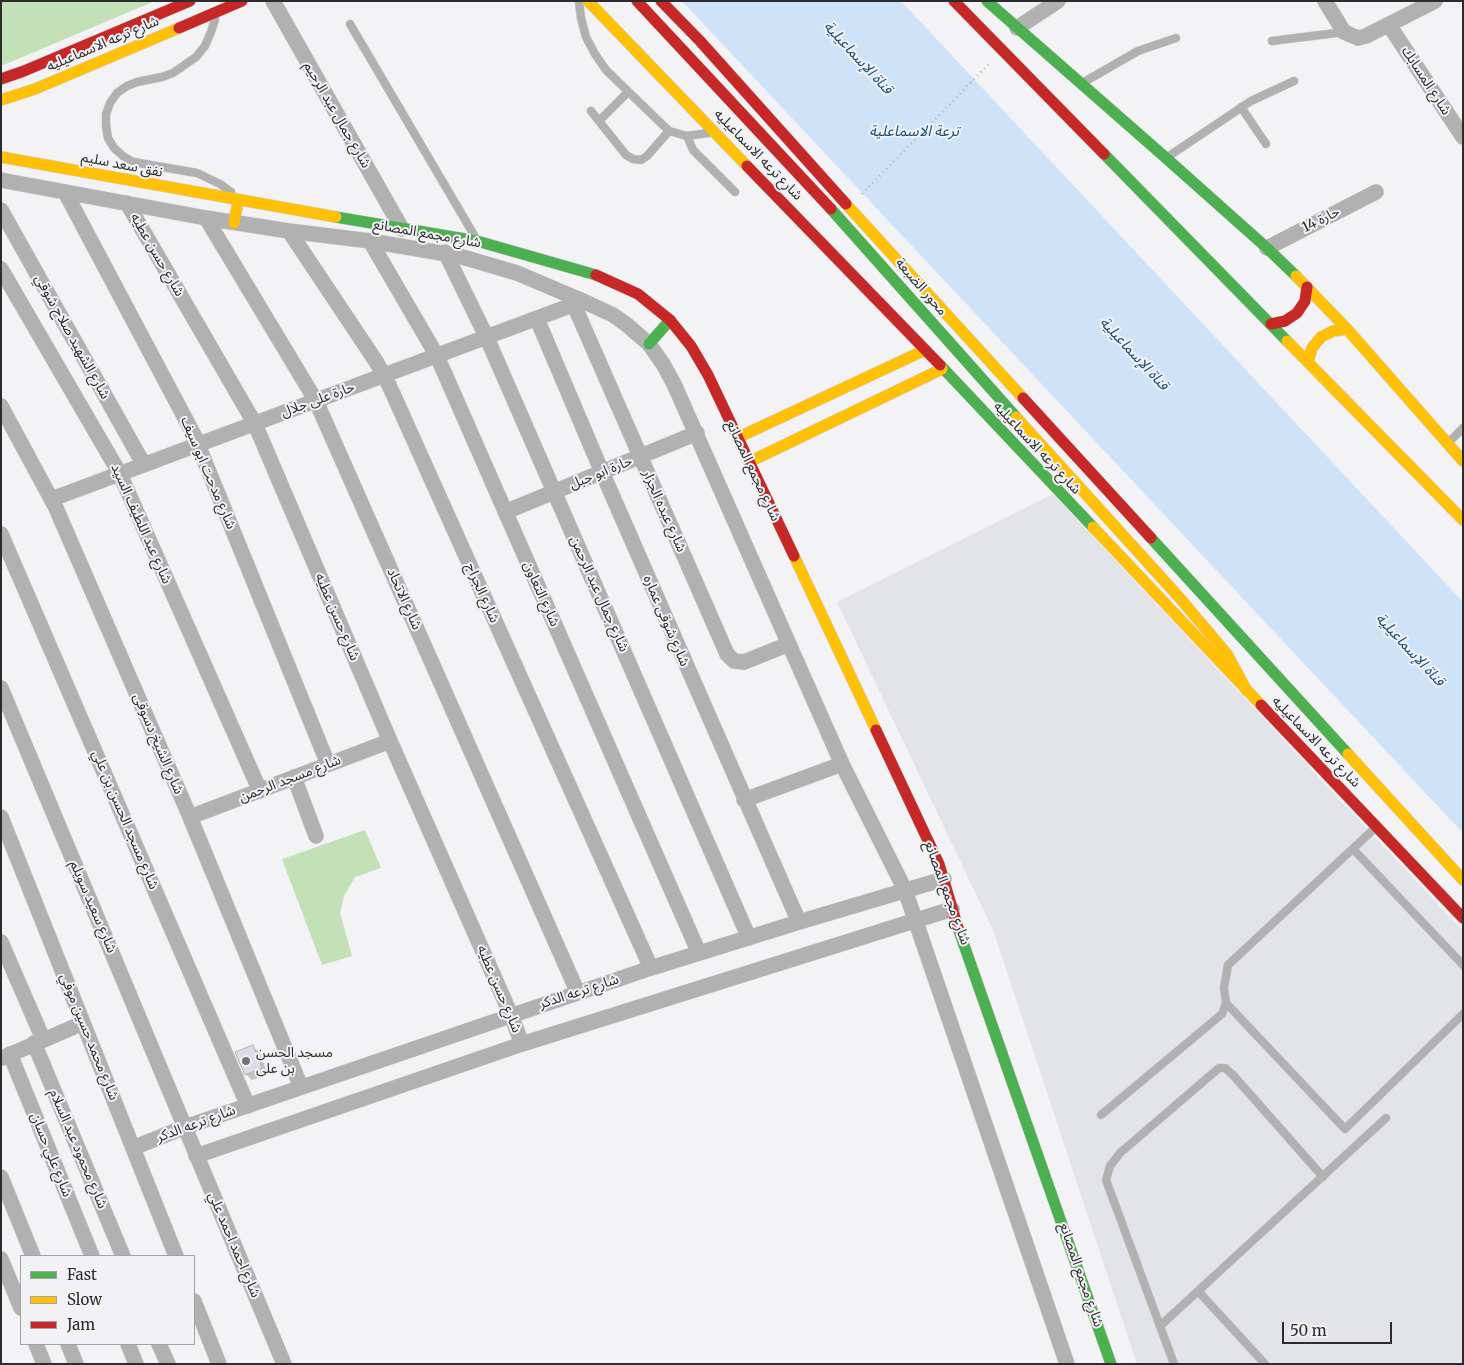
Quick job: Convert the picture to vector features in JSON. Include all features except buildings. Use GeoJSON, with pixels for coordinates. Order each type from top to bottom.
{"type":"FeatureCollection","features":[{"type":"Feature","properties":{"kind":"main road","name":"شارع ترعه الاسماعيليه"},"geometry":{"type":"LineString","coordinates":[[1,79],[190,1]]}},
{"type":"Feature","properties":{"kind":"main road","name":"شارع ترعه الاسماعيليه"},"geometry":{"type":"LineString","coordinates":[[1,100],[35,89],[242,1]]}},
{"type":"Feature","properties":{"kind":"main road","name":"شارع ترعه الاسماعيليه"},"geometry":{"type":"LineString","coordinates":[[588,1],[925,350],[1463,918]]}},
{"type":"Feature","properties":{"kind":"main road","name":"محور الضبعة"},"geometry":{"type":"LineString","coordinates":[[637,1],[846,224],[1025,427],[1178,596],[1218,643],[1234,666],[1248,692]]}},
{"type":"Feature","properties":{"kind":"main road"},"geometry":{"type":"LineString","coordinates":[[649,1],[734,93],[774,126]]}},
{"type":"Feature","properties":{"kind":"main road","name":"شارع ترعه الاسماعيليه"},"geometry":{"type":"LineString","coordinates":[[661,1],[700,40],[774,126],[1463,880]]}},
{"type":"Feature","properties":{"kind":"main road"},"geometry":{"type":"LineString","coordinates":[[954,1],[1463,520]]}},
{"type":"Feature","properties":{"kind":"main road"},"geometry":{"type":"LineString","coordinates":[[987,1],[1267,248],[1347,329],[1463,461]]}},
{"type":"Feature","properties":{"kind":"main road","name":"نفق سعد سليم"},"geometry":{"type":"LineString","coordinates":[[1,157],[238,202]]}},
{"type":"Feature","properties":{"kind":"main road","name":"شارع مجمع المصانع"},"geometry":{"type":"LineString","coordinates":[[238,202],[477,241],[601,276],[638,294],[670,320],[691,346],[708,375],[932,849],[1112,1364]]}},
{"type":"Feature","properties":{"kind":"main road"},"geometry":{"type":"LineString","coordinates":[[234,223],[238,202]]}},
{"type":"Feature","properties":{"kind":"main road"},"geometry":{"type":"LineString","coordinates":[[1271,324],[1286,321],[1297,313],[1305,301],[1307,287]]}},
{"type":"Feature","properties":{"kind":"main road"},"geometry":{"type":"LineString","coordinates":[[649,344],[670,320]]}},
{"type":"Feature","properties":{"kind":"main road"},"geometry":{"type":"LineString","coordinates":[[1308,362],[1312,348],[1321,338],[1333,331],[1347,329]]}},
{"type":"Feature","properties":{"kind":"main road"},"geometry":{"type":"LineString","coordinates":[[737,438],[925,350]]}},
{"type":"Feature","properties":{"kind":"main road"},"geometry":{"type":"LineString","coordinates":[[749,462],[942,369]]}},
{"type":"Feature","properties":{"kind":"street","name":"شارع جمال عبد الرحيم"},"geometry":{"type":"LineString","coordinates":[[273,1],[402,229]]}},
{"type":"Feature","properties":{"kind":"street"},"geometry":{"type":"LineString","coordinates":[[1017,28],[1058,1]]}},
{"type":"Feature","properties":{"kind":"street"},"geometry":{"type":"LineString","coordinates":[[1325,1],[1349,35],[1366,36],[1435,1]]}},
{"type":"Feature","properties":{"kind":"street","name":"شارع المسابك"},"geometry":{"type":"LineString","coordinates":[[1389,24],[1463,137]]}},
{"type":"Feature","properties":{"kind":"street","name":"شارع مجمع المصانع"},"geometry":{"type":"LineString","coordinates":[[1,180],[234,223],[445,252],[517,273],[579,303],[613,315],[649,344],[674,384],[697,433],[842,764],[905,890],[917,920],[1067,1364]]}},
{"type":"Feature","properties":{"kind":"street","name":"شارع مدحت ابو سيف"},"geometry":{"type":"LineString","coordinates":[[66,192],[198,444],[328,764]]}},
{"type":"Feature","properties":{"kind":"street","name":"حارة 14"},"geometry":{"type":"LineString","coordinates":[[1267,248],[1376,192]]}},
{"type":"Feature","properties":{"kind":"street","name":"شارع حسن عطيه"},"geometry":{"type":"LineString","coordinates":[[127,203],[255,424],[522,1044]]}},
{"type":"Feature","properties":{"kind":"street","name":"شارع الشهيد صلاح شوقي"},"geometry":{"type":"LineString","coordinates":[[1,210],[144,465]]}},
{"type":"Feature","properties":{"kind":"street","name":"شارع الاتحاد"},"geometry":{"type":"LineString","coordinates":[[206,218],[316,401],[578,993]]}},
{"type":"Feature","properties":{"kind":"street","name":"شارع الجراج"},"geometry":{"type":"LineString","coordinates":[[289,231],[384,376],[651,968]]}},
{"type":"Feature","properties":{"kind":"street","name":"شارع التعاون"},"geometry":{"type":"LineString","coordinates":[[370,241],[437,356],[699,953]]}},
{"type":"Feature","properties":{"kind":"street","name":"شارع جمال عبد الرحمن"},"geometry":{"type":"LineString","coordinates":[[445,252],[486,338],[749,938]]}},
{"type":"Feature","properties":{"kind":"street","name":"شارع عبد اللطيف السيد"},"geometry":{"type":"LineString","coordinates":[[1,269],[120,474],[260,790]]}},
{"type":"Feature","properties":{"kind":"street","name":"حارة على جلال"},"geometry":{"type":"LineString","coordinates":[[52,499],[579,303]]}},
{"type":"Feature","properties":{"kind":"street","name":"شارع عبده الجزار"},"geometry":{"type":"LineString","coordinates":[[579,303],[640,456],[730,658],[734,661],[744,662],[789,644]]}},
{"type":"Feature","properties":{"kind":"street","name":"شارع شوقى عماره"},"geometry":{"type":"LineString","coordinates":[[537,319],[744,800],[799,922]]}},
{"type":"Feature","properties":{"kind":"street","name":"شارع الشيخ دسوقى"},"geometry":{"type":"LineString","coordinates":[[1,406],[52,499],[190,817],[301,1088]]}},
{"type":"Feature","properties":{"kind":"street","name":"حارة ابو جبل"},"geometry":{"type":"LineString","coordinates":[[505,512],[697,433]]}},
{"type":"Feature","properties":{"kind":"street","name":"شارع مسجد الحسن بن علي"},"geometry":{"type":"LineString","coordinates":[[1,534],[248,1106]]}},
{"type":"Feature","properties":{"kind":"street","name":"شارع سعيد سويلم"},"geometry":{"type":"LineString","coordinates":[[1,688],[184,1127]]}},
{"type":"Feature","properties":{"kind":"street","name":"شارع مسجد الرحمن"},"geometry":{"type":"LineString","coordinates":[[190,817],[390,741]]}},
{"type":"Feature","properties":{"kind":"street"},"geometry":{"type":"LineString","coordinates":[[744,800],[842,764]]}},
{"type":"Feature","properties":{"kind":"street"},"geometry":{"type":"LineString","coordinates":[[294,777],[316,836]]}},
{"type":"Feature","properties":{"kind":"street","name":"شارع محمد حسين موفي"},"geometry":{"type":"LineString","coordinates":[[1,817],[176,1255]]}},
{"type":"Feature","properties":{"kind":"street","name":"شارع ترعه الدكر"},"geometry":{"type":"LineString","coordinates":[[133,1148],[184,1127],[651,968],[944,879]]}},
{"type":"Feature","properties":{"kind":"street"},"geometry":{"type":"LineString","coordinates":[[196,1156],[522,1044],[952,908]]}},
{"type":"Feature","properties":{"kind":"street","name":"شارع محمود عبد السلام"},"geometry":{"type":"LineString","coordinates":[[1,942],[8,975],[39,1041],[123,1255]]}},
{"type":"Feature","properties":{"kind":"street"},"geometry":{"type":"LineString","coordinates":[[6,1056],[83,1023]]}},
{"type":"Feature","properties":{"kind":"street","name":"شارع علي حسان"},"geometry":{"type":"LineString","coordinates":[[6,1056],[92,1255]]}},
{"type":"Feature","properties":{"kind":"street","name":"شارع احمد احمد علي"},"geometry":{"type":"LineString","coordinates":[[184,1127],[284,1364]]}},
{"type":"Feature","properties":{"kind":"street"},"geometry":{"type":"LineString","coordinates":[[1,1176],[33,1255]]}},
{"type":"Feature","properties":{"kind":"street"},"geometry":{"type":"LineString","coordinates":[[1,1259],[20,1306]]}},
{"type":"Feature","properties":{"kind":"street"},"geometry":{"type":"LineString","coordinates":[[195,1304],[219,1364]]}},
{"type":"Feature","properties":{"kind":"street"},"geometry":{"type":"LineString","coordinates":[[36,1345],[44,1364]]}},
{"type":"Feature","properties":{"kind":"street"},"geometry":{"type":"LineString","coordinates":[[68,1345],[76,1364]]}},
{"type":"Feature","properties":{"kind":"street"},"geometry":{"type":"LineString","coordinates":[[128,1345],[136,1364]]}},
{"type":"Feature","properties":{"kind":"street"},"geometry":{"type":"LineString","coordinates":[[159,1345],[168,1364]]}},
{"type":"Feature","properties":{"kind":"lane"},"geometry":{"type":"LineString","coordinates":[[579,1],[586,36],[595,54],[606,70],[628,92],[669,131],[687,136],[701,135],[714,130]]}},
{"type":"Feature","properties":{"kind":"lane"},"geometry":{"type":"LineString","coordinates":[[216,12],[212,32],[205,46],[196,57],[173,72],[127,86],[117,93],[110,103],[106,114],[106,126],[108,138],[122,156],[133,162],[185,170],[203,175],[220,184],[238,202]]}},
{"type":"Feature","properties":{"kind":"lane"},"geometry":{"type":"LineString","coordinates":[[350,24],[477,241]]}},
{"type":"Feature","properties":{"kind":"lane"},"geometry":{"type":"LineString","coordinates":[[1272,41],[1349,35]]}},
{"type":"Feature","properties":{"kind":"lane"},"geometry":{"type":"LineString","coordinates":[[1081,83],[1138,50],[1176,38]]}},
{"type":"Feature","properties":{"kind":"lane"},"geometry":{"type":"LineString","coordinates":[[1166,158],[1241,108],[1294,81]]}},
{"type":"Feature","properties":{"kind":"lane"},"geometry":{"type":"LineString","coordinates":[[599,120],[628,92]]}},
{"type":"Feature","properties":{"kind":"lane"},"geometry":{"type":"LineString","coordinates":[[1241,108],[1266,144]]}},
{"type":"Feature","properties":{"kind":"lane"},"geometry":{"type":"LineString","coordinates":[[592,111],[626,155],[633,159],[641,160],[647,156],[669,131]]}},
{"type":"Feature","properties":{"kind":"lane"},"geometry":{"type":"LineString","coordinates":[[687,136],[693,150],[735,192]]}},
{"type":"Feature","properties":{"kind":"lane"},"geometry":{"type":"LineString","coordinates":[[1447,444],[1463,428]]}},
{"type":"Feature","properties":{"kind":"lane"},"geometry":{"type":"LineString","coordinates":[[1101,1115],[1222,1014],[1226,1003],[1224,988],[1228,965],[1376,827]]}},
{"type":"Feature","properties":{"kind":"lane"},"geometry":{"type":"LineString","coordinates":[[1353,848],[1463,966]]}},
{"type":"Feature","properties":{"kind":"lane"},"geometry":{"type":"LineString","coordinates":[[1226,1003],[1345,1129],[1463,1014]]}},
{"type":"Feature","properties":{"kind":"lane"},"geometry":{"type":"LineString","coordinates":[[1174,1364],[1106,1180],[1110,1166],[1120,1153],[1219,1068],[1225,1068],[1323,1177]]}},
{"type":"Feature","properties":{"kind":"lane"},"geometry":{"type":"LineString","coordinates":[[1160,1326],[1386,1118]]}},
{"type":"Feature","properties":{"kind":"lane"},"geometry":{"type":"LineString","coordinates":[[1198,1291],[1265,1364]]}},
{"type":"Feature","properties":{"kind":"path"},"geometry":{"type":"LineString","coordinates":[[860,195],[990,64]]}},
{"type":"Feature","properties":{"kind":"shaded area"},"geometry":{"type":"Polygon","coordinates":[[[1053,494],[1463,931],[1463,1364],[1137,1364],[993,930],[837,602],[1053,494]]]}},
{"type":"Feature","properties":{"kind":"green space"},"geometry":{"type":"Polygon","coordinates":[[[1,1],[155,1],[1,66],[1,1]]]}},
{"type":"Feature","properties":{"kind":"green space"},"geometry":{"type":"Polygon","coordinates":[[[365,830],[381,868],[355,877],[344,896],[340,913],[352,956],[322,965],[282,859],[365,830]]]}},
{"type":"Feature","properties":{"kind":"water","name":"ترعة الاسماعلية"},"geometry":{"type":"Polygon","coordinates":[[[682,1],[901,1],[1463,602],[1463,833],[682,1]]]}},
{"type":"Feature","properties":{"kind":"traffic: fast"},"geometry":{"type":"LineString","coordinates":[[987,1],[1166,158],[1296,276]]}},
{"type":"Feature","properties":{"kind":"traffic: fast"},"geometry":{"type":"LineString","coordinates":[[1104,154],[1287,341]]}},
{"type":"Feature","properties":{"kind":"traffic: fast"},"geometry":{"type":"LineString","coordinates":[[831,209],[1016,417]]}},
{"type":"Feature","properties":{"kind":"traffic: fast"},"geometry":{"type":"LineString","coordinates":[[336,217],[477,241],[596,275]]}},
{"type":"Feature","properties":{"kind":"traffic: fast"},"geometry":{"type":"LineString","coordinates":[[649,344],[670,320]]}},
{"type":"Feature","properties":{"kind":"traffic: fast"},"geometry":{"type":"LineString","coordinates":[[940,365],[1093,527]]}},
{"type":"Feature","properties":{"kind":"traffic: fast"},"geometry":{"type":"LineString","coordinates":[[1151,538],[1348,754]]}},
{"type":"Feature","properties":{"kind":"traffic: fast"},"geometry":{"type":"LineString","coordinates":[[958,928],[1111,1364]]}},
{"type":"Feature","properties":{"kind":"traffic: slow"},"geometry":{"type":"LineString","coordinates":[[588,1],[747,166]]}},
{"type":"Feature","properties":{"kind":"traffic: slow"},"geometry":{"type":"LineString","coordinates":[[1,100],[35,89],[179,28]]}},
{"type":"Feature","properties":{"kind":"traffic: slow"},"geometry":{"type":"LineString","coordinates":[[1,157],[336,217]]}},
{"type":"Feature","properties":{"kind":"traffic: slow"},"geometry":{"type":"LineString","coordinates":[[234,223],[238,201]]}},
{"type":"Feature","properties":{"kind":"traffic: slow"},"geometry":{"type":"LineString","coordinates":[[846,204],[1023,398]]}},
{"type":"Feature","properties":{"kind":"traffic: slow"},"geometry":{"type":"LineString","coordinates":[[1296,276],[1347,329],[1463,461]]}},
{"type":"Feature","properties":{"kind":"traffic: slow"},"geometry":{"type":"LineString","coordinates":[[1308,362],[1312,348],[1321,337],[1333,331],[1347,329]]}},
{"type":"Feature","properties":{"kind":"traffic: slow"},"geometry":{"type":"LineString","coordinates":[[1287,341],[1463,520]]}},
{"type":"Feature","properties":{"kind":"traffic: slow"},"geometry":{"type":"LineString","coordinates":[[737,438],[925,350]]}},
{"type":"Feature","properties":{"kind":"traffic: slow"},"geometry":{"type":"LineString","coordinates":[[749,462],[942,369]]}},
{"type":"Feature","properties":{"kind":"traffic: slow"},"geometry":{"type":"LineString","coordinates":[[1016,417],[1178,596],[1227,654],[1247,691]]}},
{"type":"Feature","properties":{"kind":"traffic: slow"},"geometry":{"type":"LineString","coordinates":[[1093,527],[1261,705]]}},
{"type":"Feature","properties":{"kind":"traffic: slow"},"geometry":{"type":"LineString","coordinates":[[794,556],[876,730]]}},
{"type":"Feature","properties":{"kind":"traffic: slow"},"geometry":{"type":"LineString","coordinates":[[1348,754],[1463,880]]}},
{"type":"Feature","properties":{"kind":"traffic: jam"},"geometry":{"type":"LineString","coordinates":[[1,79],[190,1]]}},
{"type":"Feature","properties":{"kind":"traffic: jam"},"geometry":{"type":"LineString","coordinates":[[179,28],[242,1]]}},
{"type":"Feature","properties":{"kind":"traffic: jam"},"geometry":{"type":"LineString","coordinates":[[637,1],[831,209]]}},
{"type":"Feature","properties":{"kind":"traffic: jam"},"geometry":{"type":"LineString","coordinates":[[661,1],[700,41],[846,204]]}},
{"type":"Feature","properties":{"kind":"traffic: jam"},"geometry":{"type":"LineString","coordinates":[[954,1],[1104,154]]}},
{"type":"Feature","properties":{"kind":"traffic: jam"},"geometry":{"type":"LineString","coordinates":[[747,166],[940,365]]}},
{"type":"Feature","properties":{"kind":"traffic: jam"},"geometry":{"type":"LineString","coordinates":[[596,275],[638,294],[670,320],[691,346],[708,375],[794,556]]}},
{"type":"Feature","properties":{"kind":"traffic: jam"},"geometry":{"type":"LineString","coordinates":[[1271,324],[1285,321],[1297,313],[1305,301],[1307,287]]}},
{"type":"Feature","properties":{"kind":"traffic: jam"},"geometry":{"type":"LineString","coordinates":[[1023,398],[1151,538]]}},
{"type":"Feature","properties":{"kind":"traffic: jam"},"geometry":{"type":"LineString","coordinates":[[1261,705],[1463,918]]}},
{"type":"Feature","properties":{"kind":"traffic: jam"},"geometry":{"type":"LineString","coordinates":[[876,730],[939,864],[958,928]]}},
{"type":"Feature","properties":{"kind":"place","name":"مسجد الحسن بن على"},"geometry":{"type":"Point","coordinates":[246,1061]}},
{"type":"Feature","properties":{"kind":"water label","name":"قناة الإسماعيلية"},"geometry":{"type":"Point","coordinates":[858,58]}},
{"type":"Feature","properties":{"kind":"water label","name":"قناة الإسماعيلية"},"geometry":{"type":"Point","coordinates":[1134,354]}},
{"type":"Feature","properties":{"kind":"water label","name":"قناة الإسماعيلية"},"geometry":{"type":"Point","coordinates":[1410,650]}}]}
